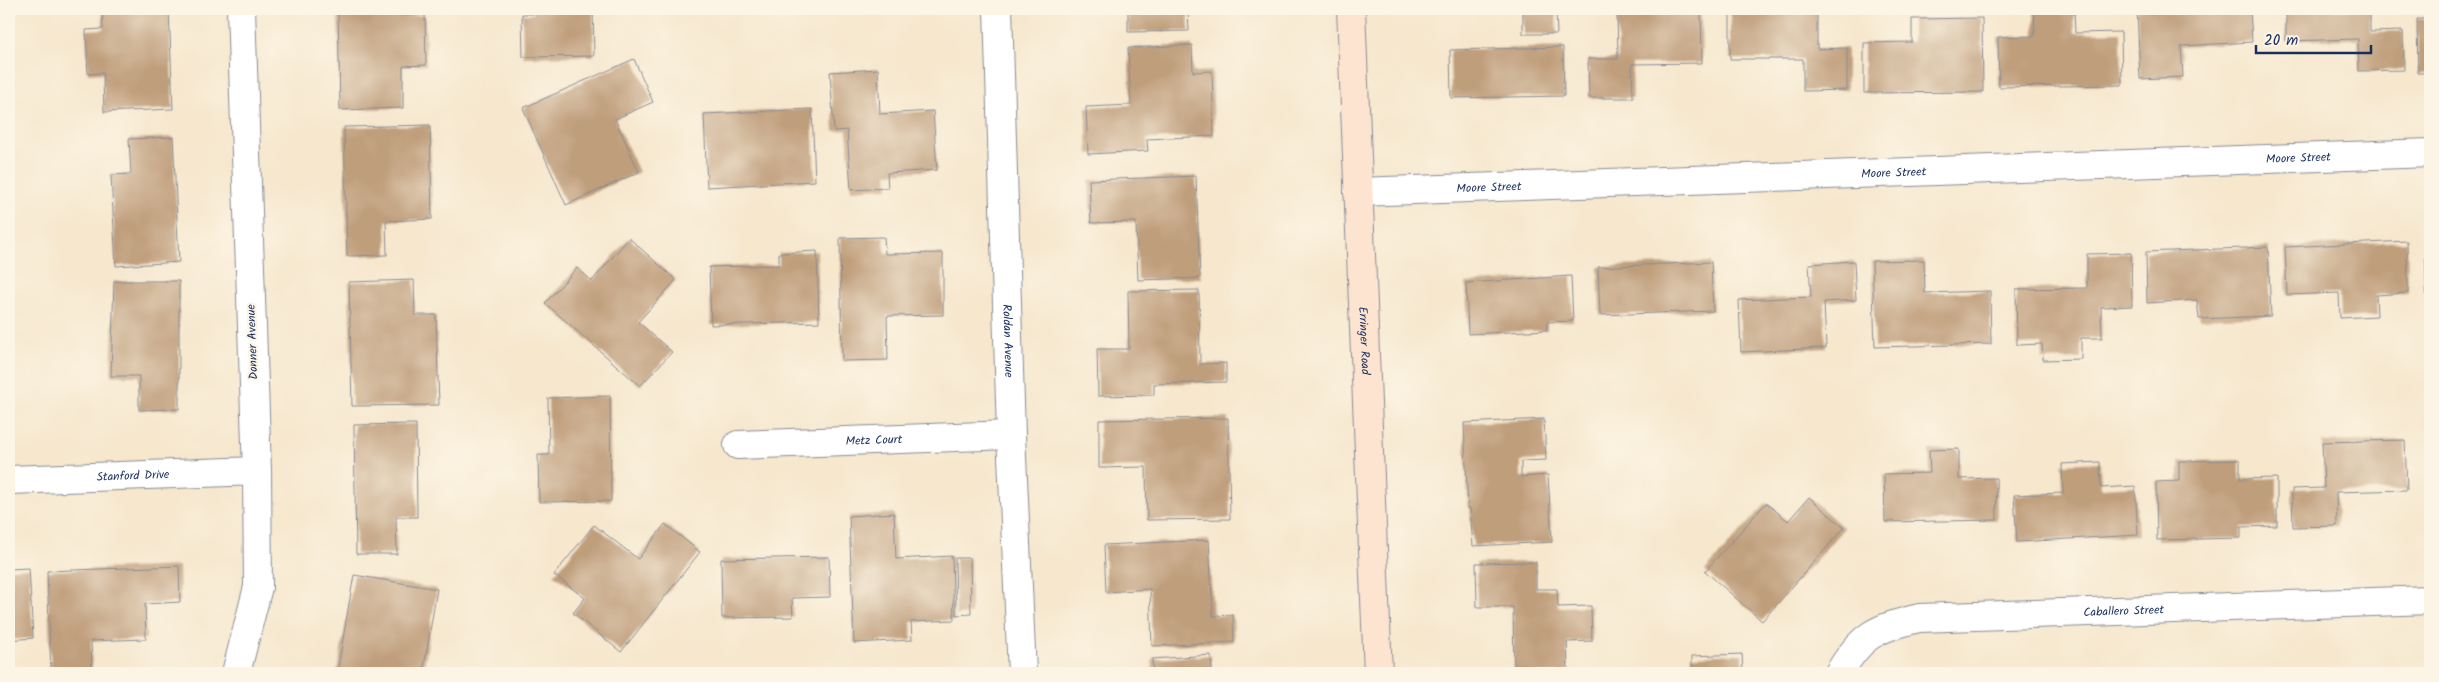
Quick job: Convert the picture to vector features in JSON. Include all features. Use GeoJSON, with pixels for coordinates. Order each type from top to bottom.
{"type":"FeatureCollection","features":[{"type":"Feature","properties":{"kind":"main road","name":"Erringer Road"},"geometry":{"type":"LineString","coordinates":[[1351,9],[1378,673]]}},
{"type":"Feature","properties":{"kind":"street","name":"Donner Avenue"},"geometry":{"type":"LineString","coordinates":[[236,673],[258,587],[257,471],[241,9]]}},
{"type":"Feature","properties":{"kind":"street","name":"Roldan Avenue"},"geometry":{"type":"LineString","coordinates":[[998,9],[1011,435],[1022,673]]}},
{"type":"Feature","properties":{"kind":"street","name":"Moore Street"},"geometry":{"type":"LineString","coordinates":[[1358,192],[2430,153]]}},
{"type":"Feature","properties":{"kind":"street","name":"Metz Court"},"geometry":{"type":"LineString","coordinates":[[738,445],[1011,435]]}},
{"type":"Feature","properties":{"kind":"street","name":"Stanford Drive"},"geometry":{"type":"LineString","coordinates":[[9,480],[257,471]]}},
{"type":"Feature","properties":{"kind":"street","name":"Caballero Street"},"geometry":{"type":"LineString","coordinates":[[1839,673],[1854,648],[1884,627],[1919,618],[2430,600]]}},
{"type":"Feature","properties":{"kind":"building"},"geometry":{"type":"Polygon","coordinates":[[[102,9],[169,9],[173,109],[104,112],[103,73],[88,74],[86,30],[103,29],[102,9]]]}},
{"type":"Feature","properties":{"kind":"building"},"geometry":{"type":"Polygon","coordinates":[[[338,9],[378,9],[378,16],[425,15],[426,65],[403,66],[403,108],[340,110],[338,9]]]}},
{"type":"Feature","properties":{"kind":"building"},"geometry":{"type":"Polygon","coordinates":[[[533,9],[593,9],[594,56],[523,57],[522,14],[533,14],[533,9]]]}},
{"type":"Feature","properties":{"kind":"building"},"geometry":{"type":"Polygon","coordinates":[[[1128,9],[1188,9],[1189,31],[1128,32],[1128,9]]]}},
{"type":"Feature","properties":{"kind":"building"},"geometry":{"type":"Polygon","coordinates":[[[1523,9],[1556,9],[1557,34],[1523,34],[1523,9]]]}},
{"type":"Feature","properties":{"kind":"building"},"geometry":{"type":"Polygon","coordinates":[[[1730,9],[1817,9],[1817,49],[1847,48],[1847,90],[1803,91],[1803,59],[1730,59],[1730,9]]]}},
{"type":"Feature","properties":{"kind":"building"},"geometry":{"type":"Polygon","coordinates":[[[2034,9],[2074,9],[2075,33],[2121,32],[2122,85],[1999,87],[1998,37],[2035,36],[2034,9]]]}},
{"type":"Feature","properties":{"kind":"building"},"geometry":{"type":"Polygon","coordinates":[[[2137,9],[2250,9],[2252,42],[2181,46],[2183,77],[2140,79],[2137,9]]]}},
{"type":"Feature","properties":{"kind":"building"},"geometry":{"type":"Polygon","coordinates":[[[2286,9],[2370,9],[2370,32],[2403,31],[2404,70],[2359,71],[2358,39],[2286,41],[2286,9]]]}},
{"type":"Feature","properties":{"kind":"building"},"geometry":{"type":"Polygon","coordinates":[[[1701,11],[1702,63],[1632,64],[1633,98],[1589,98],[1588,59],[1618,59],[1617,12],[1701,11]]]}},
{"type":"Feature","properties":{"kind":"building"},"geometry":{"type":"Polygon","coordinates":[[[1982,18],[1983,92],[1864,93],[1864,43],[1912,42],[1912,19],[1982,18]]]}},
{"type":"Feature","properties":{"kind":"building"},"geometry":{"type":"Polygon","coordinates":[[[2417,19],[2430,19],[2430,73],[2418,73],[2417,19]]]}},
{"type":"Feature","properties":{"kind":"building"},"geometry":{"type":"Polygon","coordinates":[[[1192,45],[1193,72],[1212,71],[1214,136],[1147,139],[1148,151],[1088,154],[1086,107],[1131,105],[1128,48],[1192,45]]]}},
{"type":"Feature","properties":{"kind":"building"},"geometry":{"type":"Polygon","coordinates":[[[1563,47],[1564,96],[1451,98],[1450,50],[1563,47]]]}},
{"type":"Feature","properties":{"kind":"building"},"geometry":{"type":"Polygon","coordinates":[[[634,59],[653,102],[615,119],[639,172],[566,205],[523,108],[634,59]]]}},
{"type":"Feature","properties":{"kind":"building"},"geometry":{"type":"Polygon","coordinates":[[[878,69],[880,114],[933,111],[937,170],[887,173],[888,188],[851,190],[847,130],[834,131],[830,72],[878,69]]]}},
{"type":"Feature","properties":{"kind":"building"},"geometry":{"type":"Polygon","coordinates":[[[812,109],[815,181],[707,187],[704,114],[812,109]]]}},
{"type":"Feature","properties":{"kind":"building"},"geometry":{"type":"Polygon","coordinates":[[[430,125],[432,219],[386,221],[387,255],[347,256],[344,127],[430,125]]]}},
{"type":"Feature","properties":{"kind":"building"},"geometry":{"type":"Polygon","coordinates":[[[173,137],[179,262],[116,266],[111,175],[131,174],[129,139],[173,137]]]}},
{"type":"Feature","properties":{"kind":"building"},"geometry":{"type":"Polygon","coordinates":[[[1196,176],[1200,278],[1138,280],[1136,222],[1091,223],[1089,180],[1196,176]]]}},
{"type":"Feature","properties":{"kind":"building"},"geometry":{"type":"Polygon","coordinates":[[[884,237],[885,254],[943,253],[943,315],[887,316],[888,360],[842,361],[840,238],[884,237]]]}},
{"type":"Feature","properties":{"kind":"building"},"geometry":{"type":"Polygon","coordinates":[[[629,238],[676,280],[638,322],[672,352],[640,386],[545,303],[577,268],[592,281],[629,238]]]}},
{"type":"Feature","properties":{"kind":"building"},"geometry":{"type":"Polygon","coordinates":[[[2407,241],[2408,293],[2376,295],[2377,316],[2340,318],[2339,293],[2287,295],[2285,247],[2407,241]]]}},
{"type":"Feature","properties":{"kind":"building"},"geometry":{"type":"Polygon","coordinates":[[[2425,241],[2430,241],[2430,316],[2427,316],[2425,241]]]}},
{"type":"Feature","properties":{"kind":"building"},"geometry":{"type":"Polygon","coordinates":[[[2268,247],[2271,316],[2199,319],[2197,300],[2147,303],[2146,252],[2268,247]]]}},
{"type":"Feature","properties":{"kind":"building"},"geometry":{"type":"Polygon","coordinates":[[[817,251],[819,322],[711,325],[709,267],[779,265],[779,253],[817,251]]]}},
{"type":"Feature","properties":{"kind":"building"},"geometry":{"type":"Polygon","coordinates":[[[2131,253],[2132,306],[2101,307],[2102,338],[2081,338],[2081,359],[2043,360],[2042,344],[2017,345],[2016,289],[2087,288],[2087,254],[2131,253]]]}},
{"type":"Feature","properties":{"kind":"building"},"geometry":{"type":"Polygon","coordinates":[[[1924,260],[1925,293],[1990,291],[1991,344],[1875,347],[1872,261],[1924,260]]]}},
{"type":"Feature","properties":{"kind":"building"},"geometry":{"type":"Polygon","coordinates":[[[1854,261],[1856,300],[1824,302],[1826,348],[1741,352],[1739,300],[1811,297],[1809,264],[1854,261]]]}},
{"type":"Feature","properties":{"kind":"building"},"geometry":{"type":"Polygon","coordinates":[[[1711,262],[1713,311],[1600,315],[1598,267],[1711,262]]]}},
{"type":"Feature","properties":{"kind":"building"},"geometry":{"type":"Polygon","coordinates":[[[1571,276],[1573,321],[1547,322],[1547,330],[1468,334],[1466,283],[1571,276]]]}},
{"type":"Feature","properties":{"kind":"building"},"geometry":{"type":"Polygon","coordinates":[[[414,280],[415,315],[436,315],[439,405],[352,406],[349,282],[414,280]]]}},
{"type":"Feature","properties":{"kind":"building"},"geometry":{"type":"Polygon","coordinates":[[[114,281],[179,281],[179,409],[139,410],[139,376],[111,376],[114,281]]]}},
{"type":"Feature","properties":{"kind":"building"},"geometry":{"type":"Polygon","coordinates":[[[1199,290],[1200,364],[1226,363],[1226,382],[1154,384],[1154,395],[1098,396],[1097,349],[1129,349],[1128,291],[1199,290]]]}},
{"type":"Feature","properties":{"kind":"building"},"geometry":{"type":"Polygon","coordinates":[[[610,396],[611,501],[539,502],[538,455],[549,455],[548,398],[610,396]]]}},
{"type":"Feature","properties":{"kind":"building"},"geometry":{"type":"Polygon","coordinates":[[[1228,418],[1230,519],[1147,520],[1146,467],[1099,468],[1099,420],[1228,418]]]}},
{"type":"Feature","properties":{"kind":"building"},"geometry":{"type":"Polygon","coordinates":[[[1544,419],[1546,460],[1521,461],[1521,477],[1548,475],[1552,542],[1473,546],[1470,508],[1468,508],[1464,423],[1544,419]]]}},
{"type":"Feature","properties":{"kind":"building"},"geometry":{"type":"Polygon","coordinates":[[[416,424],[417,517],[396,517],[397,554],[356,554],[354,425],[416,424]]]}},
{"type":"Feature","properties":{"kind":"building"},"geometry":{"type":"Polygon","coordinates":[[[2405,440],[2407,490],[2336,492],[2337,526],[2293,527],[2292,489],[2324,488],[2322,442],[2405,440]]]}},
{"type":"Feature","properties":{"kind":"building"},"geometry":{"type":"Polygon","coordinates":[[[1959,449],[1959,479],[1996,478],[1997,520],[1885,522],[1884,474],[1930,473],[1929,450],[1959,449]]]}},
{"type":"Feature","properties":{"kind":"building"},"geometry":{"type":"Polygon","coordinates":[[[2240,460],[2240,479],[2277,478],[2277,526],[2241,527],[2241,538],[2157,540],[2156,482],[2179,481],[2179,461],[2240,460]]]}},
{"type":"Feature","properties":{"kind":"building"},"geometry":{"type":"Polygon","coordinates":[[[2100,462],[2101,488],[2135,486],[2138,535],[2017,542],[2014,495],[2063,493],[2062,464],[2100,462]]]}},
{"type":"Feature","properties":{"kind":"building"},"geometry":{"type":"Polygon","coordinates":[[[1809,497],[1844,528],[1762,621],[1705,571],[1766,503],[1788,521],[1809,497]]]}},
{"type":"Feature","properties":{"kind":"building"},"geometry":{"type":"Polygon","coordinates":[[[894,513],[896,559],[952,556],[954,620],[911,622],[912,640],[854,643],[849,516],[894,513]]]}},
{"type":"Feature","properties":{"kind":"building"},"geometry":{"type":"Polygon","coordinates":[[[665,524],[700,552],[621,652],[573,613],[585,598],[554,575],[594,525],[638,559],[665,524]]]}},
{"type":"Feature","properties":{"kind":"building"},"geometry":{"type":"Polygon","coordinates":[[[1209,540],[1213,616],[1233,615],[1234,642],[1152,646],[1150,589],[1106,592],[1104,545],[1209,540]]]}},
{"type":"Feature","properties":{"kind":"building"},"geometry":{"type":"Polygon","coordinates":[[[829,557],[830,597],[792,598],[793,617],[722,618],[721,559],[829,557]]]}},
{"type":"Feature","properties":{"kind":"building"},"geometry":{"type":"Polygon","coordinates":[[[955,558],[970,558],[971,614],[956,615],[955,558]]]}},
{"type":"Feature","properties":{"kind":"building"},"geometry":{"type":"Polygon","coordinates":[[[1536,562],[1536,589],[1557,589],[1558,607],[1591,606],[1592,641],[1567,642],[1568,673],[1514,673],[1513,607],[1477,607],[1476,563],[1536,562]]]}},
{"type":"Feature","properties":{"kind":"building"},"geometry":{"type":"Polygon","coordinates":[[[179,566],[180,602],[145,604],[146,639],[91,641],[92,673],[51,673],[47,571],[179,566]]]}},
{"type":"Feature","properties":{"kind":"building"},"geometry":{"type":"Polygon","coordinates":[[[29,568],[33,638],[9,640],[9,569],[29,568]]]}},
{"type":"Feature","properties":{"kind":"building"},"geometry":{"type":"Polygon","coordinates":[[[354,575],[437,589],[423,673],[382,670],[382,673],[337,673],[354,575]]]}},
{"type":"Feature","properties":{"kind":"building"},"geometry":{"type":"Polygon","coordinates":[[[1742,654],[1743,673],[1692,673],[1692,656],[1742,654]]]}},
{"type":"Feature","properties":{"kind":"building"},"geometry":{"type":"Polygon","coordinates":[[[1211,655],[1212,673],[1153,673],[1152,659],[1211,655]]]}}]}
